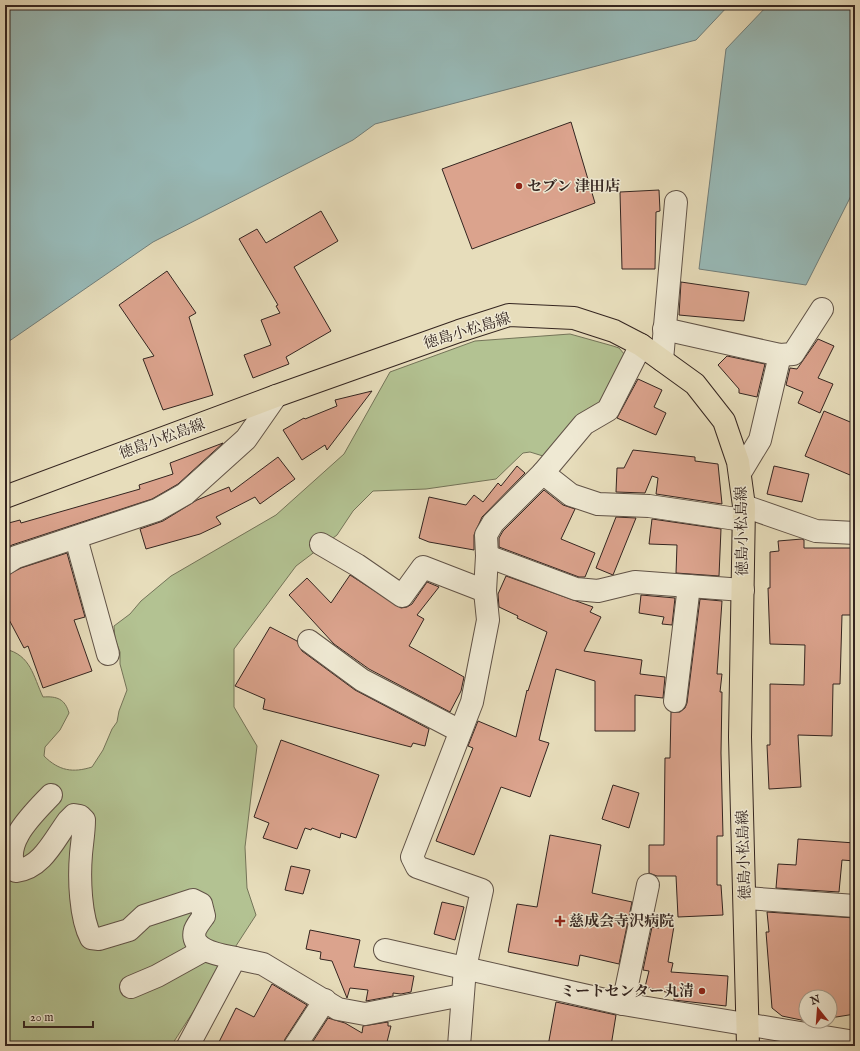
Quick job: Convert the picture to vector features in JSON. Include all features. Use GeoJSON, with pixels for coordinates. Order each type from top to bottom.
{"type":"FeatureCollection","features":[{"type":"Feature","properties":{"kind":"main road","name":"徳島小松島線"},"geometry":{"type":"LineString","coordinates":[[5,497],[276,396],[459,330],[508,315],[574,318],[614,331],[641,345],[695,384],[724,421],[738,462],[744,513],[740,737],[746,898],[748,1046]]}},
{"type":"Feature","properties":{"kind":"street"},"geometry":{"type":"LineString","coordinates":[[662,360],[676,202]]}},
{"type":"Feature","properties":{"kind":"street"},"geometry":{"type":"LineString","coordinates":[[664,329],[780,354],[793,354],[822,308]]}},
{"type":"Feature","properties":{"kind":"street"},"geometry":{"type":"LineString","coordinates":[[460,1046],[462,995],[465,968],[482,890],[417,867],[412,857],[472,702],[488,620],[485,591],[487,556],[486,535],[493,523],[543,473],[584,424],[608,410],[641,345]]}},
{"type":"Feature","properties":{"kind":"street"},"geometry":{"type":"LineString","coordinates":[[740,473],[760,440],[780,354]]}},
{"type":"Feature","properties":{"kind":"street"},"geometry":{"type":"LineString","coordinates":[[5,564],[16,558],[157,510],[185,494],[246,439],[276,396]]}},
{"type":"Feature","properties":{"kind":"street"},"geometry":{"type":"LineString","coordinates":[[543,473],[571,495],[598,504],[744,513],[816,531],[855,533]]}},
{"type":"Feature","properties":{"kind":"street"},"geometry":{"type":"LineString","coordinates":[[76,538],[108,654]]}},
{"type":"Feature","properties":{"kind":"street"},"geometry":{"type":"LineString","coordinates":[[321,544],[357,565],[402,596],[423,567],[485,591]]}},
{"type":"Feature","properties":{"kind":"street"},"geometry":{"type":"LineString","coordinates":[[487,556],[576,589],[598,591],[635,582],[743,590]]}},
{"type":"Feature","properties":{"kind":"street"},"geometry":{"type":"LineString","coordinates":[[675,701],[689,586]]}},
{"type":"Feature","properties":{"kind":"street"},"geometry":{"type":"LineString","coordinates":[[309,641],[362,680],[460,730]]}},
{"type":"Feature","properties":{"kind":"street"},"geometry":{"type":"LineString","coordinates":[[51,795],[17,832],[10,850],[10,863],[16,871],[26,870],[38,863],[68,821],[74,815],[80,816],[84,820],[81,856],[81,895],[88,932],[91,938],[99,939],[129,930],[144,916],[193,900],[201,904],[203,910],[204,916],[195,930],[195,935],[196,940],[204,950],[263,964],[338,1009],[365,1014],[462,995]]}},
{"type":"Feature","properties":{"kind":"street"},"geometry":{"type":"LineString","coordinates":[[623,1004],[648,885]]}},
{"type":"Feature","properties":{"kind":"street"},"geometry":{"type":"LineString","coordinates":[[746,898],[855,906]]}},
{"type":"Feature","properties":{"kind":"street"},"geometry":{"type":"LineString","coordinates":[[132,987],[157,976],[204,950]]}},
{"type":"Feature","properties":{"kind":"street"},"geometry":{"type":"LineString","coordinates":[[384,950],[623,1004],[855,1042]]}},
{"type":"Feature","properties":{"kind":"street"},"geometry":{"type":"LineString","coordinates":[[188,1046],[234,958]]}},
{"type":"Feature","properties":{"kind":"street"},"geometry":{"type":"LineString","coordinates":[[295,1046],[324,1000]]}},
{"type":"Feature","properties":{"kind":"green space"},"geometry":{"type":"Polygon","coordinates":[[[570,334],[619,348],[625,355],[612,395],[543,456],[530,452],[523,453],[496,479],[426,489],[373,491],[353,511],[337,535],[296,566],[234,649],[234,707],[257,746],[245,847],[247,888],[256,915],[171,1046],[5,1046],[5,649],[14,652],[26,661],[43,697],[60,699],[65,704],[69,713],[60,730],[45,747],[44,756],[61,768],[79,770],[92,767],[103,750],[112,729],[117,722],[119,711],[127,690],[120,664],[120,652],[115,639],[114,626],[130,614],[141,601],[171,576],[276,515],[344,454],[390,372],[475,341],[570,334]]]}},
{"type":"Feature","properties":{"kind":"water"},"geometry":{"type":"Polygon","coordinates":[[[5,5],[729,5],[696,40],[375,124],[353,140],[153,242],[5,344],[5,5]]]}},
{"type":"Feature","properties":{"kind":"water"},"geometry":{"type":"Polygon","coordinates":[[[768,5],[855,5],[855,188],[806,285],[699,269],[726,49],[768,5]]]}},
{"type":"Feature","properties":{"kind":"building","name":"セブン 津田店"},"geometry":{"type":"Polygon","coordinates":[[[571,122],[595,203],[472,249],[442,169],[571,122]]]}},
{"type":"Feature","properties":{"kind":"building"},"geometry":{"type":"Polygon","coordinates":[[[659,190],[660,211],[656,212],[655,269],[622,269],[620,192],[659,190]]]}},
{"type":"Feature","properties":{"kind":"building"},"geometry":{"type":"Polygon","coordinates":[[[321,211],[338,241],[294,267],[331,331],[286,357],[289,364],[253,378],[244,355],[271,345],[261,320],[280,313],[276,306],[278,305],[239,239],[257,229],[266,243],[321,211]]]}},
{"type":"Feature","properties":{"kind":"building"},"geometry":{"type":"Polygon","coordinates":[[[167,271],[196,313],[189,317],[213,395],[163,410],[143,359],[154,356],[119,305],[167,271]]]}},
{"type":"Feature","properties":{"kind":"building"},"geometry":{"type":"Polygon","coordinates":[[[681,282],[749,292],[744,321],[679,315],[681,282]]]}},
{"type":"Feature","properties":{"kind":"building"},"geometry":{"type":"Polygon","coordinates":[[[818,339],[834,346],[818,378],[833,384],[820,413],[798,403],[803,392],[786,385],[790,368],[797,369],[818,339]]]}},
{"type":"Feature","properties":{"kind":"building"},"geometry":{"type":"Polygon","coordinates":[[[727,356],[765,364],[757,397],[739,393],[739,389],[718,365],[727,356]]]}},
{"type":"Feature","properties":{"kind":"building"},"geometry":{"type":"Polygon","coordinates":[[[638,379],[662,390],[654,407],[666,413],[656,435],[617,418],[638,379]]]}},
{"type":"Feature","properties":{"kind":"building"},"geometry":{"type":"Polygon","coordinates":[[[372,391],[327,450],[325,445],[302,460],[283,430],[304,418],[305,419],[337,406],[335,400],[372,391]]]}},
{"type":"Feature","properties":{"kind":"building"},"geometry":{"type":"Polygon","coordinates":[[[824,411],[855,424],[855,462],[850,475],[805,456],[824,411]]]}},
{"type":"Feature","properties":{"kind":"building"},"geometry":{"type":"Polygon","coordinates":[[[223,443],[178,484],[152,499],[12,545],[5,549],[5,524],[20,520],[21,523],[140,489],[139,485],[173,474],[170,463],[223,443]]]}},
{"type":"Feature","properties":{"kind":"building"},"geometry":{"type":"Polygon","coordinates":[[[633,450],[695,457],[695,461],[718,464],[722,504],[656,494],[658,478],[652,476],[645,493],[616,492],[617,468],[624,468],[633,450]]]}},
{"type":"Feature","properties":{"kind":"building"},"geometry":{"type":"Polygon","coordinates":[[[278,457],[295,479],[260,504],[255,497],[216,517],[221,524],[200,534],[146,549],[140,529],[163,521],[197,500],[229,487],[231,492],[278,457]]]}},
{"type":"Feature","properties":{"kind":"building"},"geometry":{"type":"Polygon","coordinates":[[[517,466],[525,473],[482,517],[474,535],[474,550],[429,542],[419,538],[429,497],[466,505],[474,495],[483,502],[498,483],[501,486],[517,466]]]}},
{"type":"Feature","properties":{"kind":"building"},"geometry":{"type":"Polygon","coordinates":[[[774,466],[809,474],[802,502],[767,494],[774,466]]]}},
{"type":"Feature","properties":{"kind":"building"},"geometry":{"type":"Polygon","coordinates":[[[544,490],[563,505],[575,509],[561,539],[595,553],[585,577],[579,577],[499,547],[499,538],[503,531],[544,490]]]}},
{"type":"Feature","properties":{"kind":"building"},"geometry":{"type":"Polygon","coordinates":[[[616,517],[636,518],[613,575],[596,568],[616,517]]]}},
{"type":"Feature","properties":{"kind":"building"},"geometry":{"type":"Polygon","coordinates":[[[652,519],[721,529],[719,576],[676,573],[677,545],[649,544],[652,519]]]}},
{"type":"Feature","properties":{"kind":"building"},"geometry":{"type":"Polygon","coordinates":[[[804,540],[804,548],[855,548],[855,615],[842,615],[840,684],[833,684],[832,736],[798,735],[801,787],[769,789],[767,745],[770,745],[770,684],[804,685],[805,645],[770,644],[768,588],[770,588],[770,552],[779,551],[778,541],[804,540]]]}},
{"type":"Feature","properties":{"kind":"building"},"geometry":{"type":"Polygon","coordinates":[[[67,553],[85,617],[74,620],[92,671],[43,688],[28,646],[24,648],[5,612],[5,576],[21,568],[67,553]]]}},
{"type":"Feature","properties":{"kind":"building"},"geometry":{"type":"Polygon","coordinates":[[[350,575],[401,608],[412,604],[427,582],[439,587],[417,615],[424,619],[409,646],[464,677],[461,691],[450,712],[369,669],[334,644],[289,595],[307,578],[331,603],[350,575]]]}},
{"type":"Feature","properties":{"kind":"building"},"geometry":{"type":"Polygon","coordinates":[[[506,576],[593,607],[590,612],[601,617],[584,651],[642,660],[640,674],[665,677],[663,698],[635,695],[635,731],[595,731],[595,681],[556,669],[539,740],[549,743],[530,797],[501,787],[474,855],[436,841],[473,748],[468,746],[478,721],[516,737],[527,690],[528,691],[547,632],[517,618],[518,616],[499,607],[498,594],[506,576]]]}},
{"type":"Feature","properties":{"kind":"building"},"geometry":{"type":"Polygon","coordinates":[[[641,595],[675,598],[672,625],[662,624],[664,617],[639,613],[641,595]]]}},
{"type":"Feature","properties":{"kind":"building"},"geometry":{"type":"Polygon","coordinates":[[[700,599],[722,601],[717,674],[722,674],[720,692],[722,692],[721,753],[723,836],[717,836],[717,885],[721,885],[723,915],[678,917],[676,876],[657,876],[649,873],[649,845],[664,845],[665,758],[670,758],[671,712],[680,712],[685,708],[687,703],[700,599]]]}},
{"type":"Feature","properties":{"kind":"building"},"geometry":{"type":"Polygon","coordinates":[[[270,627],[297,641],[302,651],[355,690],[429,729],[425,746],[413,743],[411,747],[263,709],[265,699],[235,686],[270,627]]]}},
{"type":"Feature","properties":{"kind":"building"},"geometry":{"type":"Polygon","coordinates":[[[281,740],[379,775],[356,838],[341,833],[340,838],[312,828],[311,830],[305,828],[297,849],[263,838],[269,823],[254,817],[281,740]]]}},
{"type":"Feature","properties":{"kind":"building"},"geometry":{"type":"Polygon","coordinates":[[[613,785],[639,793],[629,828],[602,819],[613,785]]]}},
{"type":"Feature","properties":{"kind":"building"},"geometry":{"type":"Polygon","coordinates":[[[550,835],[601,845],[592,893],[632,902],[619,964],[580,955],[578,966],[508,952],[517,904],[537,907],[550,835]]]}},
{"type":"Feature","properties":{"kind":"building"},"geometry":{"type":"Polygon","coordinates":[[[798,839],[855,843],[855,861],[842,860],[839,892],[776,888],[778,864],[796,865],[798,839]]]}},
{"type":"Feature","properties":{"kind":"building"},"geometry":{"type":"Polygon","coordinates":[[[291,866],[310,870],[303,894],[285,890],[291,866]]]}},
{"type":"Feature","properties":{"kind":"building"},"geometry":{"type":"Polygon","coordinates":[[[442,902],[464,907],[455,940],[434,934],[442,902]]]}},
{"type":"Feature","properties":{"kind":"building"},"geometry":{"type":"Polygon","coordinates":[[[767,912],[855,918],[855,1014],[838,1017],[838,989],[798,989],[798,1019],[782,1016],[772,1008],[766,932],[769,932],[767,912]]]}},
{"type":"Feature","properties":{"kind":"building"},"geometry":{"type":"Polygon","coordinates":[[[660,923],[674,926],[668,962],[673,963],[671,972],[728,976],[726,1006],[674,1000],[674,994],[645,987],[649,971],[643,970],[652,927],[659,928],[660,923]]]}},
{"type":"Feature","properties":{"kind":"building"},"geometry":{"type":"Polygon","coordinates":[[[310,930],[360,940],[354,967],[414,976],[411,992],[401,994],[393,993],[393,996],[366,1001],[368,990],[350,988],[347,998],[332,961],[320,959],[321,952],[306,949],[310,930]]]}},
{"type":"Feature","properties":{"kind":"building"},"geometry":{"type":"Polygon","coordinates":[[[272,984],[307,1005],[285,1039],[283,1046],[217,1046],[236,1008],[254,1017],[272,984]]]}},
{"type":"Feature","properties":{"kind":"building"},"geometry":{"type":"Polygon","coordinates":[[[556,1002],[616,1015],[611,1046],[548,1046],[556,1002]]]}},
{"type":"Feature","properties":{"kind":"building"},"geometry":{"type":"Polygon","coordinates":[[[328,1018],[345,1023],[362,1033],[363,1026],[388,1022],[388,1026],[391,1026],[386,1046],[310,1046],[328,1018]]]}},
{"type":"Feature","properties":{"kind":"place","name":"セブン 津田店"},"geometry":{"type":"Point","coordinates":[519,186]}},
{"type":"Feature","properties":{"kind":"place","name":"慈成会寺沢病院"},"geometry":{"type":"Point","coordinates":[560,921]}},
{"type":"Feature","properties":{"kind":"place","name":"ミートセンター丸清"},"geometry":{"type":"Point","coordinates":[702,991]}}]}
